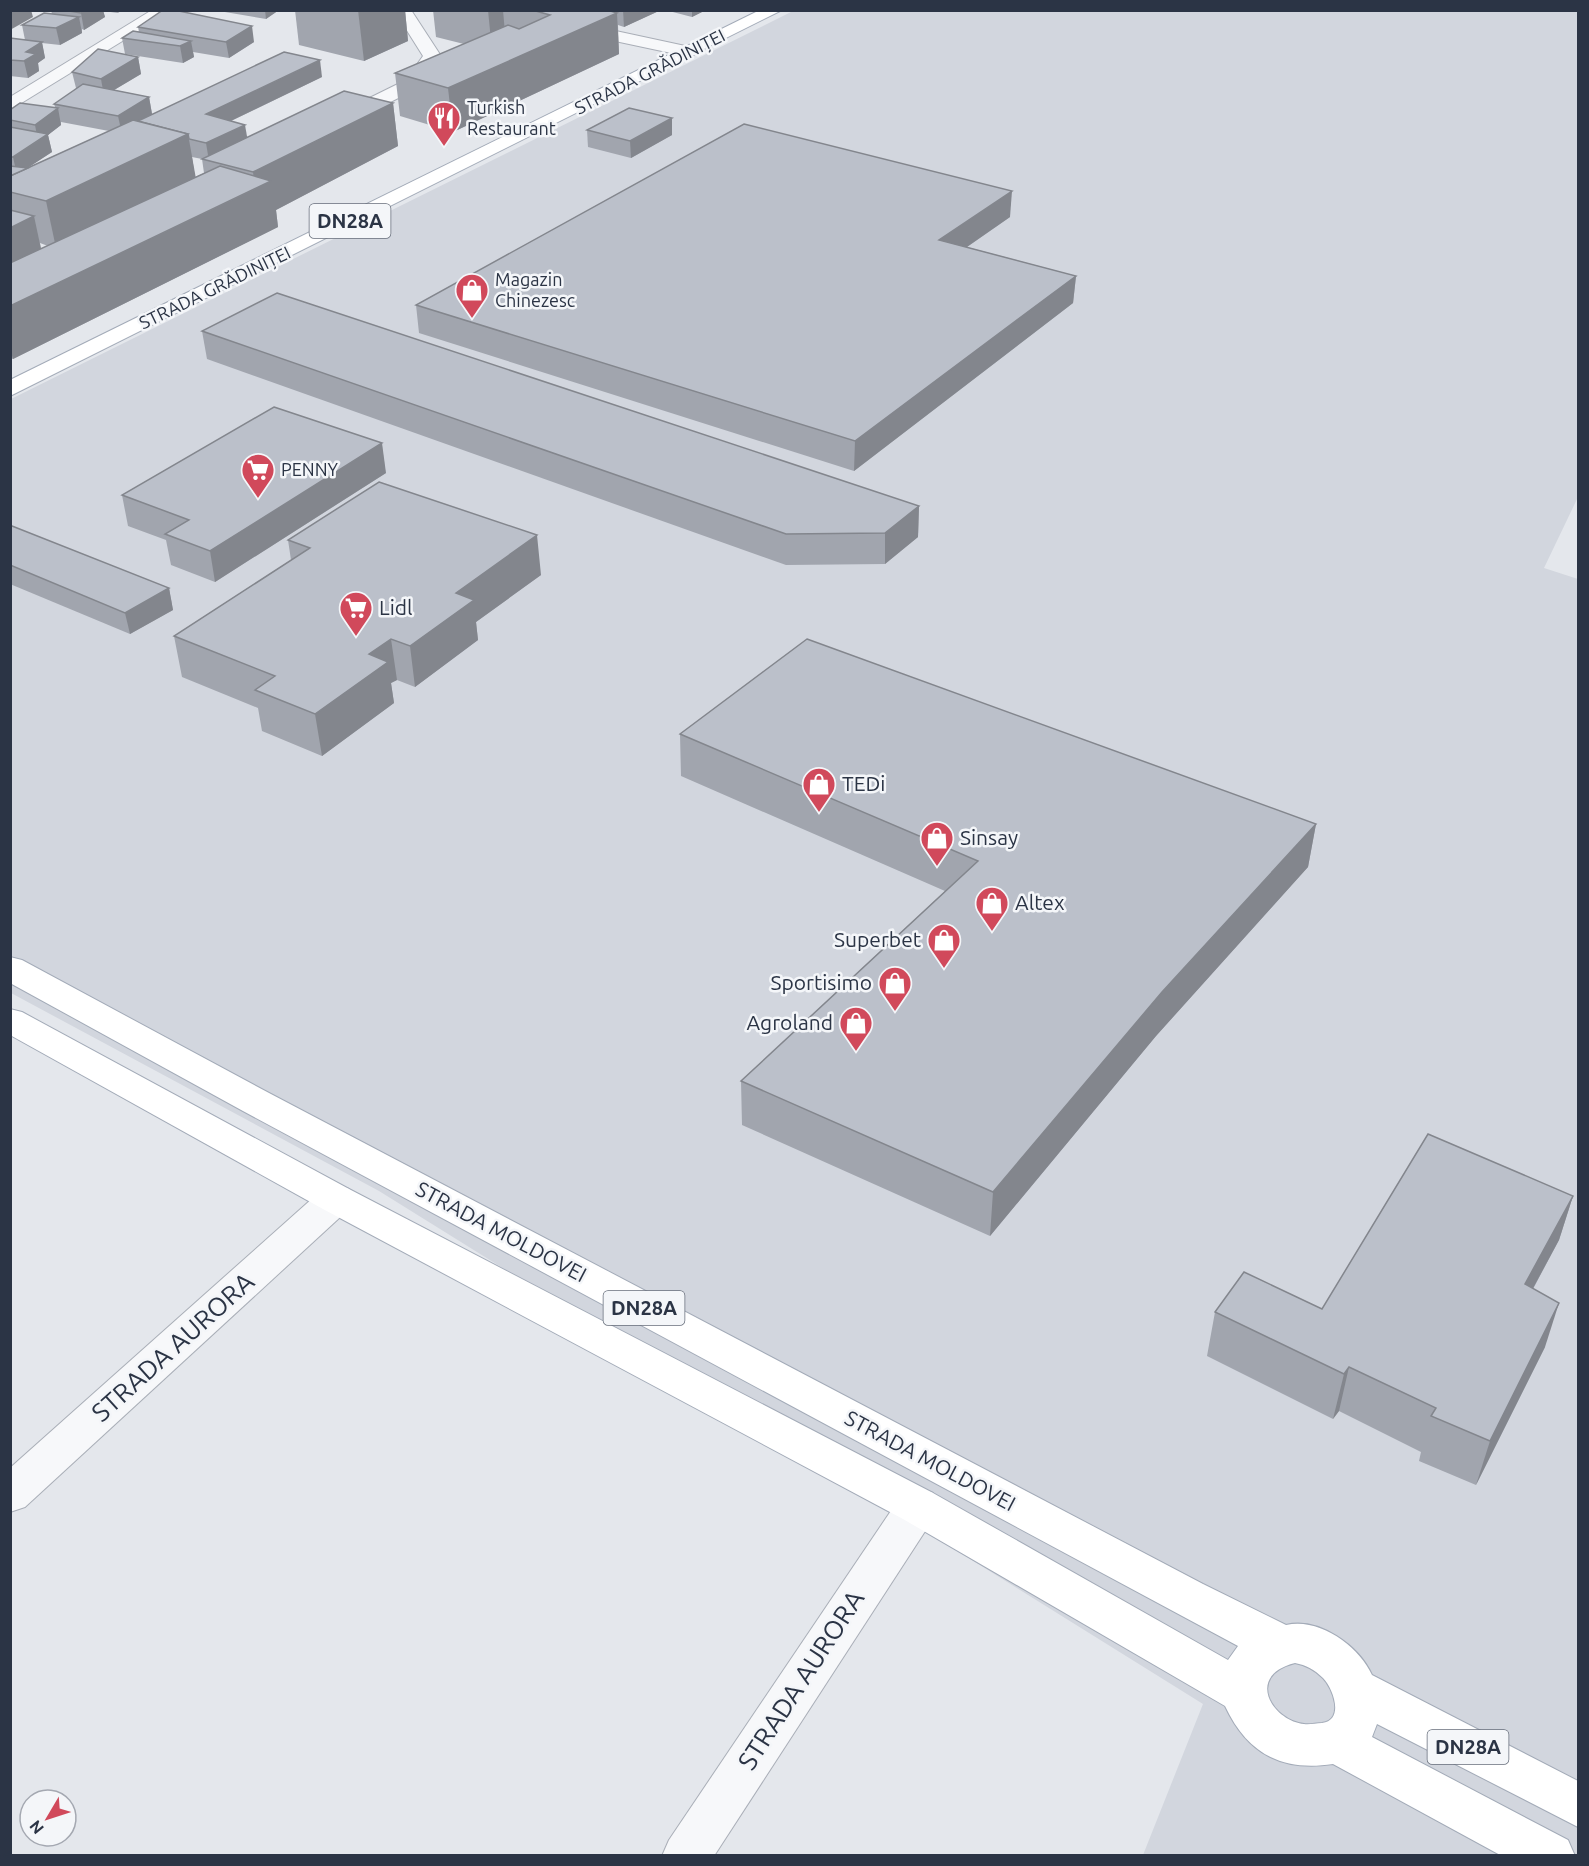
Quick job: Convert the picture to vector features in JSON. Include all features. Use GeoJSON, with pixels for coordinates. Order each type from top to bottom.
{"type":"FeatureCollection","features":[{"type":"Feature","properties":{"kind":"main road","name":"STRADA GRĂDINIȚEI"},"geometry":{"type":"LineString","coordinates":[[10,389],[774,10]]}},
{"type":"Feature","properties":{"kind":"main road","name":"STRADA MOLDOVEI"},"geometry":{"type":"LineString","coordinates":[[10,968],[288,1119],[1177,1593],[1280,1644]]}},
{"type":"Feature","properties":{"kind":"main road","name":"DN28A"},"geometry":{"type":"LineString","coordinates":[[10,1020],[336,1199],[918,1506],[1243,1692]]}},
{"type":"Feature","properties":{"kind":"main road"},"geometry":{"type":"LineString","coordinates":[[1295,1643],[1311,1646],[1326,1653],[1340,1664],[1357,1690],[1359,1706],[1356,1720],[1348,1733],[1336,1742],[1313,1747],[1284,1742],[1256,1721],[1247,1707],[1243,1692],[1244,1676],[1250,1661],[1262,1650],[1280,1644],[1295,1643]]}},
{"type":"Feature","properties":{"kind":"main road","name":"DN28A"},"geometry":{"type":"LineString","coordinates":[[1357,1690],[1578,1804]]}},
{"type":"Feature","properties":{"kind":"main road","name":"DN28A"},"geometry":{"type":"LineString","coordinates":[[1336,1742],[1551,1856]]}},
{"type":"Feature","properties":{"kind":"street"},"geometry":{"type":"LineString","coordinates":[[10,105],[165,10]]}},
{"type":"Feature","properties":{"kind":"street"},"geometry":{"type":"LineString","coordinates":[[320,130],[412,84],[432,56],[402,10]]}},
{"type":"Feature","properties":{"kind":"street"},"geometry":{"type":"LineString","coordinates":[[558,23],[690,52]]}},
{"type":"Feature","properties":{"kind":"street","name":"STRADA AURORA"},"geometry":{"type":"LineString","coordinates":[[10,1494],[336,1199]]}},
{"type":"Feature","properties":{"kind":"street","name":"STRADA AURORA"},"geometry":{"type":"LineString","coordinates":[[686,1856],[918,1506]]}},
{"type":"Feature","properties":{"kind":"shaded area"},"geometry":{"type":"Polygon","coordinates":[[[793,11],[1578,11],[1578,497],[1544,568],[1578,579],[1578,1855],[1143,1855],[1203,1704],[379,1191],[11,993],[11,399],[793,11]]]}},
{"type":"Feature","properties":{"kind":"building"},"geometry":{"type":"Polygon","coordinates":[[[63,10],[86,10],[81,13],[63,10]]]}},
{"type":"Feature","properties":{"kind":"building"},"geometry":{"type":"Polygon","coordinates":[[[163,10],[174,10],[252,26],[226,42],[138,27],[163,10]]]}},
{"type":"Feature","properties":{"kind":"building"},"geometry":{"type":"Polygon","coordinates":[[[532,10],[607,10],[617,13],[448,88],[395,73],[508,25],[519,29],[550,15],[532,10]]]}},
{"type":"Feature","properties":{"kind":"building"},"geometry":{"type":"Polygon","coordinates":[[[44,13],[79,17],[56,28],[22,25],[44,13]]]}},
{"type":"Feature","properties":{"kind":"building"},"geometry":{"type":"Polygon","coordinates":[[[133,31],[191,41],[180,46],[122,38],[133,31]]]}},
{"type":"Feature","properties":{"kind":"building"},"geometry":{"type":"Polygon","coordinates":[[[10,38],[42,42],[26,52],[36,54],[24,61],[10,60],[10,38]]]}},
{"type":"Feature","properties":{"kind":"building"},"geometry":{"type":"Polygon","coordinates":[[[98,49],[138,57],[101,79],[72,72],[98,49]]]}},
{"type":"Feature","properties":{"kind":"building"},"geometry":{"type":"Polygon","coordinates":[[[284,52],[320,60],[206,114],[245,125],[206,143],[189,139],[188,134],[138,121],[284,52]]]}},
{"type":"Feature","properties":{"kind":"building"},"geometry":{"type":"Polygon","coordinates":[[[83,84],[149,97],[118,116],[54,104],[83,84]]]}},
{"type":"Feature","properties":{"kind":"building"},"geometry":{"type":"Polygon","coordinates":[[[344,91],[393,103],[253,172],[202,159],[344,91]]]}},
{"type":"Feature","properties":{"kind":"building"},"geometry":{"type":"Polygon","coordinates":[[[20,103],[58,108],[35,125],[10,120],[10,110],[20,103]]]}},
{"type":"Feature","properties":{"kind":"building"},"geometry":{"type":"Polygon","coordinates":[[[629,108],[672,118],[630,141],[587,130],[629,108]]]}},
{"type":"Feature","properties":{"kind":"building"},"geometry":{"type":"Polygon","coordinates":[[[133,120],[188,134],[46,201],[10,192],[10,176],[133,120]]]}},
{"type":"Feature","properties":{"kind":"building"},"geometry":{"type":"Polygon","coordinates":[[[744,124],[1012,191],[939,240],[1076,276],[855,441],[416,305],[744,124]]]}},
{"type":"Feature","properties":{"kind":"building"},"geometry":{"type":"Polygon","coordinates":[[[10,127],[48,134],[10,157],[10,127]]]}},
{"type":"Feature","properties":{"kind":"building"},"geometry":{"type":"Polygon","coordinates":[[[10,166],[28,168],[10,176],[10,166]]]}},
{"type":"Feature","properties":{"kind":"building"},"geometry":{"type":"Polygon","coordinates":[[[220,166],[271,181],[10,306],[10,263],[220,166]]]}},
{"type":"Feature","properties":{"kind":"building"},"geometry":{"type":"Polygon","coordinates":[[[10,210],[34,216],[10,228],[10,210]]]}},
{"type":"Feature","properties":{"kind":"building"},"geometry":{"type":"Polygon","coordinates":[[[277,293],[919,506],[885,533],[786,534],[202,331],[277,293]]]}},
{"type":"Feature","properties":{"kind":"building"},"geometry":{"type":"Polygon","coordinates":[[[274,407],[382,443],[210,551],[165,534],[189,520],[122,495],[274,407]]]}},
{"type":"Feature","properties":{"kind":"building","name":"Lidl"},"geometry":{"type":"Polygon","coordinates":[[[379,482],[537,535],[456,593],[474,600],[410,646],[391,639],[369,654],[388,662],[315,714],[255,690],[275,676],[174,636],[310,548],[288,540],[379,482]]]}},
{"type":"Feature","properties":{"kind":"building"},"geometry":{"type":"Polygon","coordinates":[[[10,527],[169,588],[125,613],[10,565],[10,527]]]}},
{"type":"Feature","properties":{"kind":"building"},"geometry":{"type":"Polygon","coordinates":[[[807,639],[1316,824],[1162,992],[993,1192],[741,1081],[978,861],[680,734],[807,639]]]}},
{"type":"Feature","properties":{"kind":"building"},"geometry":{"type":"Polygon","coordinates":[[[1428,1134],[1573,1196],[1525,1284],[1559,1303],[1490,1441],[1431,1416],[1436,1408],[1349,1367],[1344,1374],[1215,1312],[1244,1272],[1322,1309],[1428,1134]]]}},
{"type":"Feature","properties":{"kind":"place","name":"Turkish Restaurant"},"geometry":{"type":"Point","coordinates":[444,147]}},
{"type":"Feature","properties":{"kind":"place","name":"Magazin Chinezesc"},"geometry":{"type":"Point","coordinates":[472,319]}},
{"type":"Feature","properties":{"kind":"place","name":"PENNY"},"geometry":{"type":"Point","coordinates":[258,499]}},
{"type":"Feature","properties":{"kind":"place","name":"Lidl"},"geometry":{"type":"Point","coordinates":[356,637]}},
{"type":"Feature","properties":{"kind":"place","name":"TEDi"},"geometry":{"type":"Point","coordinates":[819,813]}},
{"type":"Feature","properties":{"kind":"place","name":"Sinsay"},"geometry":{"type":"Point","coordinates":[937,867]}},
{"type":"Feature","properties":{"kind":"place","name":"Altex"},"geometry":{"type":"Point","coordinates":[992,932]}},
{"type":"Feature","properties":{"kind":"place","name":"Superbet"},"geometry":{"type":"Point","coordinates":[944,969]}},
{"type":"Feature","properties":{"kind":"place","name":"Sportisimo"},"geometry":{"type":"Point","coordinates":[895,1012]}},
{"type":"Feature","properties":{"kind":"place","name":"Agroland"},"geometry":{"type":"Point","coordinates":[856,1052]}}]}
